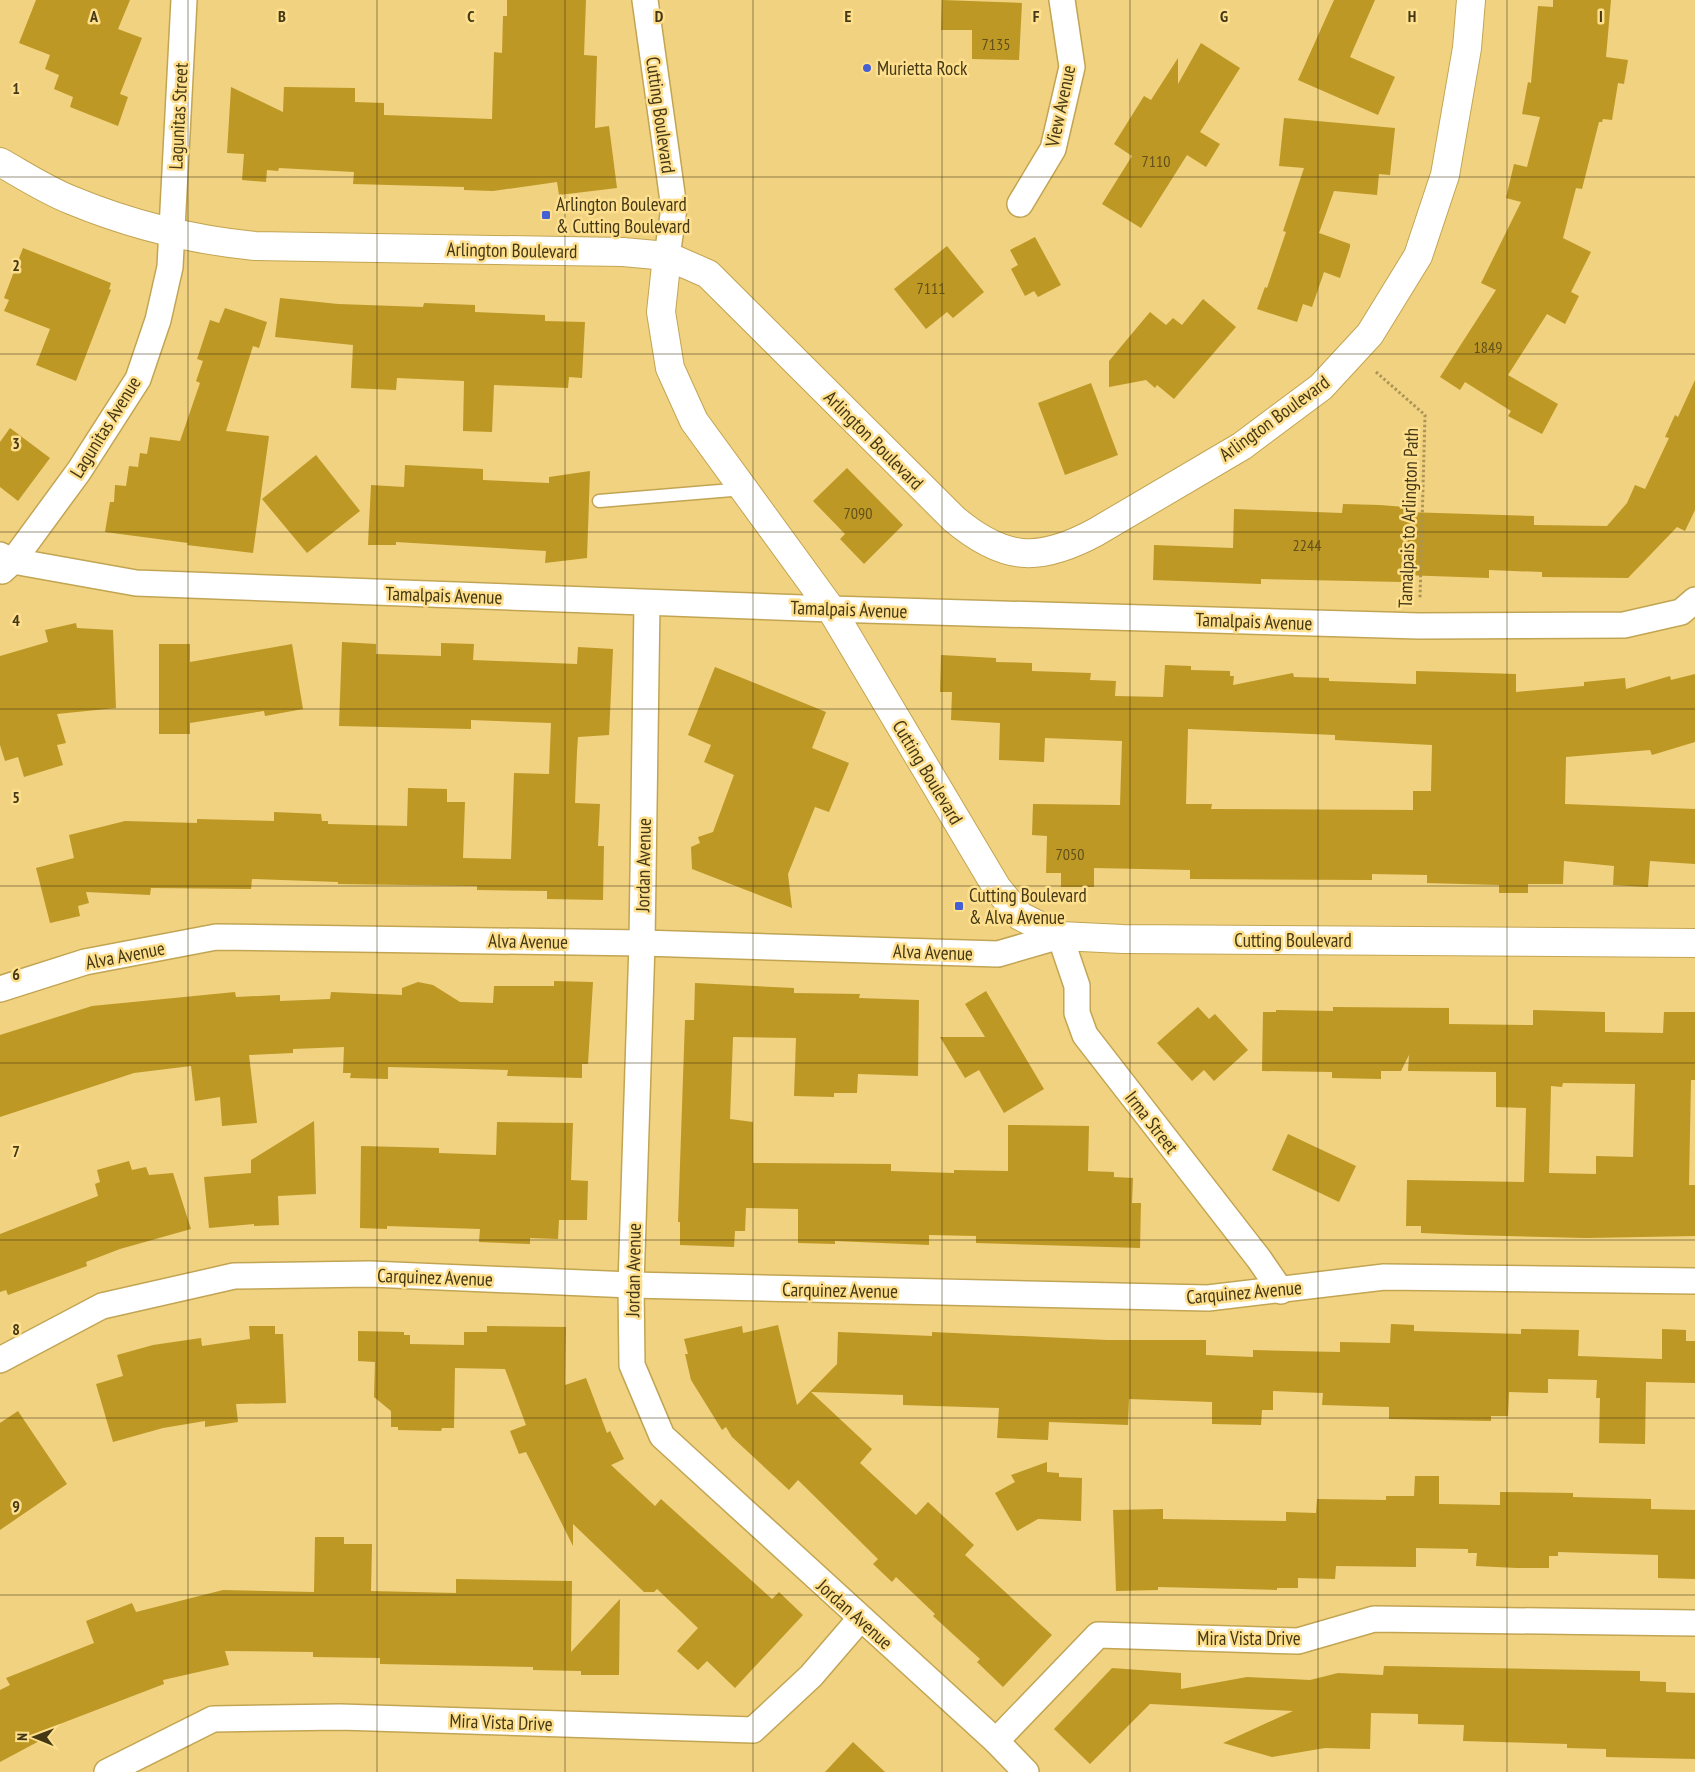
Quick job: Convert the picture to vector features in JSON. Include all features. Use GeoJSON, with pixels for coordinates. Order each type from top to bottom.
{"type":"FeatureCollection","features":[{"type":"Feature","properties":{"kind":"main road","name":"Arlington Boulevard"},"geometry":{"type":"LineString","coordinates":[[0,162],[69,199],[116,216],[214,242],[255,246],[545,249],[667,256],[708,274],[954,519],[976,538],[998,549],[1025,553],[1050,551],[1073,544],[1242,446],[1321,388],[1355,353],[1370,334],[1418,256],[1445,175],[1467,48],[1471,0]]}},
{"type":"Feature","properties":{"kind":"main road","name":"Cutting Boulevard"},"geometry":{"type":"LineString","coordinates":[[667,256],[661,312],[670,368],[694,421],[831,609],[997,888],[1020,916],[1060,936],[1123,939],[1695,943]]}},
{"type":"Feature","properties":{"kind":"street","name":"Lagunitas Street"},"geometry":{"type":"LineString","coordinates":[[173,231],[184,0]]}},
{"type":"Feature","properties":{"kind":"street","name":"Cutting Boulevard"},"geometry":{"type":"LineString","coordinates":[[645,0],[674,208],[667,256]]}},
{"type":"Feature","properties":{"kind":"street","name":"View Avenue"},"geometry":{"type":"LineString","coordinates":[[1020,204],[1053,148],[1072,67],[1062,0]]}},
{"type":"Feature","properties":{"kind":"street","name":"Lagunitas Avenue"},"geometry":{"type":"LineString","coordinates":[[4,563],[79,471],[138,379],[158,320],[170,267],[173,231]]}},
{"type":"Feature","properties":{"kind":"street","name":"Tamalpais Avenue"},"geometry":{"type":"LineString","coordinates":[[4,563],[136,583],[647,603],[1419,626],[1624,625],[1681,612],[1695,600]]}},
{"type":"Feature","properties":{"kind":"street","name":"Jordan Avenue"},"geometry":{"type":"LineString","coordinates":[[647,603],[642,943],[631,1285],[632,1365],[662,1436],[860,1619],[996,1741],[1026,1772]]}},
{"type":"Feature","properties":{"kind":"street","name":"Alva Avenue"},"geometry":{"type":"LineString","coordinates":[[0,989],[84,962],[216,937],[642,943],[998,954],[1060,936]]}},
{"type":"Feature","properties":{"kind":"street","name":"Irma Street"},"geometry":{"type":"LineString","coordinates":[[1060,936],[1077,986],[1077,1012],[1085,1035],[1259,1259],[1281,1291]]}},
{"type":"Feature","properties":{"kind":"street","name":"Carquinez Avenue"},"geometry":{"type":"LineString","coordinates":[[0,1360],[102,1306],[234,1276],[370,1274],[631,1285],[1208,1298],[1281,1291],[1384,1277],[1695,1281]]}},
{"type":"Feature","properties":{"kind":"street","name":"Mira Vista Drive"},"geometry":{"type":"LineString","coordinates":[[107,1772],[213,1719],[340,1717],[753,1730],[811,1676],[860,1619]]}},
{"type":"Feature","properties":{"kind":"street","name":"Mira Vista Drive"},"geometry":{"type":"LineString","coordinates":[[996,1741],[1098,1635],[1298,1641],[1374,1619],[1695,1623]]}},
{"type":"Feature","properties":{"kind":"lane"},"geometry":{"type":"LineString","coordinates":[[599,501],[744,489]]}},
{"type":"Feature","properties":{"kind":"path","name":"Tamalpais to Arlington Path"},"geometry":{"type":"LineString","coordinates":[[1355,353],[1425,415],[1419,626]]}},
{"type":"Feature","properties":{"kind":"building"},"geometry":{"type":"Polygon","coordinates":[[[36,0],[130,0],[118,29],[142,38],[120,94],[128,97],[118,126],[70,107],[73,97],[54,89],[59,75],[45,69],[50,55],[19,43],[36,0]]]}},
{"type":"Feature","properties":{"kind":"building"},"geometry":{"type":"Polygon","coordinates":[[[507,0],[586,0],[584,55],[597,56],[595,128],[609,126],[617,188],[559,195],[557,182],[493,191],[464,190],[464,187],[353,184],[354,172],[279,168],[278,171],[267,170],[266,182],[242,180],[244,154],[227,153],[231,87],[283,112],[284,87],[355,88],[355,102],[384,103],[384,115],[492,119],[494,52],[502,53],[503,16],[507,16],[507,0]]]}},
{"type":"Feature","properties":{"kind":"building"},"geometry":{"type":"Polygon","coordinates":[[[942,0],[1022,3],[1019,60],[972,59],[972,30],[941,30],[942,0]]]}},
{"type":"Feature","properties":{"kind":"building"},"geometry":{"type":"Polygon","coordinates":[[[1334,0],[1375,0],[1350,57],[1395,77],[1378,115],[1298,80],[1334,0]]]}},
{"type":"Feature","properties":{"kind":"building"},"geometry":{"type":"Polygon","coordinates":[[[1553,0],[1611,0],[1606,57],[1628,60],[1624,84],[1618,83],[1612,120],[1603,119],[1602,122],[1599,122],[1582,189],[1576,188],[1563,238],[1591,252],[1571,292],[1579,296],[1565,324],[1547,314],[1508,375],[1558,404],[1542,434],[1508,416],[1511,411],[1465,382],[1460,390],[1440,377],[1496,290],[1481,283],[1521,202],[1506,198],[1514,164],[1527,167],[1540,117],[1522,114],[1528,82],[1531,83],[1538,6],[1553,7],[1553,0]]]}},
{"type":"Feature","properties":{"kind":"building"},"geometry":{"type":"Polygon","coordinates":[[[1201,43],[1240,68],[1200,132],[1220,144],[1206,167],[1187,155],[1141,228],[1102,204],[1132,156],[1114,144],[1144,96],[1151,100],[1178,58],[1178,84],[1201,43]]]}},
{"type":"Feature","properties":{"kind":"building"},"geometry":{"type":"Polygon","coordinates":[[[1284,118],[1395,128],[1390,175],[1379,174],[1377,195],[1334,191],[1319,233],[1350,244],[1350,247],[1340,278],[1324,272],[1312,307],[1303,304],[1297,322],[1257,309],[1265,287],[1267,288],[1286,232],[1283,231],[1304,168],[1279,166],[1284,118]]]}},
{"type":"Feature","properties":{"kind":"building"},"geometry":{"type":"Polygon","coordinates":[[[1035,237],[1061,285],[1038,297],[1034,291],[1025,296],[1011,269],[1018,265],[1010,250],[1035,237]]]}},
{"type":"Feature","properties":{"kind":"building"},"geometry":{"type":"Polygon","coordinates":[[[947,246],[984,292],[953,318],[947,312],[926,329],[894,289],[947,246]]]}},
{"type":"Feature","properties":{"kind":"building"},"geometry":{"type":"Polygon","coordinates":[[[23,248],[111,283],[109,289],[111,290],[76,381],[36,365],[50,329],[4,311],[9,300],[4,298],[23,248]]]}},
{"type":"Feature","properties":{"kind":"building"},"geometry":{"type":"Polygon","coordinates":[[[280,298],[338,304],[423,307],[424,303],[475,305],[475,312],[545,315],[545,321],[585,322],[582,378],[569,377],[568,388],[494,385],[492,432],[463,431],[464,381],[397,378],[396,390],[351,388],[353,345],[275,337],[280,298]]]}},
{"type":"Feature","properties":{"kind":"building"},"geometry":{"type":"Polygon","coordinates":[[[1203,299],[1236,327],[1174,399],[1157,385],[1155,388],[1146,380],[1109,387],[1109,361],[1150,312],[1166,325],[1173,318],[1182,325],[1203,299]]]}},
{"type":"Feature","properties":{"kind":"building"},"geometry":{"type":"Polygon","coordinates":[[[225,308],[267,322],[259,348],[253,346],[226,431],[269,436],[253,553],[105,532],[110,502],[114,502],[115,485],[126,486],[129,466],[138,467],[140,453],[147,454],[150,437],[180,441],[200,383],[196,381],[203,361],[197,359],[210,320],[219,323],[225,308]]]}},
{"type":"Feature","properties":{"kind":"building"},"geometry":{"type":"Polygon","coordinates":[[[1695,380],[1695,510],[1685,531],[1677,527],[1628,578],[1542,577],[1542,572],[1489,570],[1489,578],[1402,575],[1402,582],[1261,579],[1261,584],[1153,580],[1154,545],[1233,548],[1234,509],[1342,513],[1343,504],[1380,505],[1405,507],[1405,512],[1534,516],[1534,525],[1607,526],[1627,503],[1635,485],[1645,489],[1669,438],[1665,437],[1675,415],[1678,417],[1695,380]]]}},
{"type":"Feature","properties":{"kind":"building"},"geometry":{"type":"Polygon","coordinates":[[[1091,383],[1118,455],[1065,475],[1038,403],[1091,383]]]}},
{"type":"Feature","properties":{"kind":"building"},"geometry":{"type":"Polygon","coordinates":[[[10,428],[50,458],[18,501],[0,487],[0,442],[10,428]]]}},
{"type":"Feature","properties":{"kind":"building"},"geometry":{"type":"Polygon","coordinates":[[[316,455],[360,511],[307,553],[262,499],[316,455]]]}},
{"type":"Feature","properties":{"kind":"building"},"geometry":{"type":"Polygon","coordinates":[[[405,465],[483,469],[483,480],[549,483],[549,477],[590,471],[587,558],[545,563],[546,551],[396,542],[396,545],[368,545],[371,485],[404,487],[405,465]]]}},
{"type":"Feature","properties":{"kind":"building"},"geometry":{"type":"Polygon","coordinates":[[[847,468],[903,525],[864,564],[840,539],[845,534],[813,501],[847,468]]]}},
{"type":"Feature","properties":{"kind":"building"},"geometry":{"type":"Polygon","coordinates":[[[76,623],[77,628],[113,630],[116,708],[57,714],[66,743],[57,745],[63,765],[24,777],[18,757],[5,761],[0,745],[0,656],[48,642],[45,630],[76,623]]]}},
{"type":"Feature","properties":{"kind":"building"},"geometry":{"type":"Polygon","coordinates":[[[342,642],[376,644],[376,654],[441,656],[441,643],[474,644],[473,660],[577,664],[578,647],[613,649],[609,735],[578,737],[577,751],[575,803],[600,804],[598,846],[604,846],[603,900],[547,899],[547,891],[477,890],[477,886],[338,884],[338,882],[252,879],[251,889],[151,888],[150,895],[86,892],[89,903],[78,906],[80,916],[50,923],[36,868],[74,858],[69,835],[125,821],[197,823],[197,819],[274,821],[274,812],[321,814],[322,821],[328,821],[328,824],[407,826],[408,788],[447,789],[447,802],[465,802],[463,858],[511,859],[514,773],[549,774],[551,723],[471,720],[471,729],[339,726],[342,642]]]}},
{"type":"Feature","properties":{"kind":"building"},"geometry":{"type":"Polygon","coordinates":[[[159,644],[190,644],[190,662],[292,644],[303,709],[265,716],[264,711],[190,723],[190,734],[159,734],[159,644]]]}},
{"type":"Feature","properties":{"kind":"building"},"geometry":{"type":"Polygon","coordinates":[[[941,655],[996,658],[996,662],[1032,663],[1032,671],[1091,673],[1090,680],[1116,681],[1115,696],[1163,697],[1165,665],[1191,666],[1191,670],[1230,671],[1230,676],[1234,676],[1233,685],[1293,673],[1294,677],[1329,678],[1329,681],[1416,684],[1416,671],[1516,674],[1516,692],[1584,686],[1584,682],[1625,678],[1626,689],[1670,676],[1671,680],[1695,674],[1695,742],[1652,755],[1650,750],[1566,757],[1565,804],[1695,809],[1695,864],[1650,861],[1648,887],[1613,885],[1614,866],[1564,861],[1563,884],[1528,884],[1528,893],[1499,893],[1499,885],[1427,883],[1427,875],[1372,874],[1372,880],[1190,879],[1190,870],[1094,868],[1094,887],[1061,887],[1061,873],[1046,873],[1047,836],[1032,835],[1033,804],[1120,805],[1122,741],[1045,738],[1044,762],[999,760],[1000,723],[951,720],[952,692],[940,692],[941,655]],[[1188,729],[1186,804],[1212,804],[1211,809],[1413,810],[1413,791],[1431,791],[1432,745],[1335,740],[1335,735],[1188,729]]]}},
{"type":"Feature","properties":{"kind":"building"},"geometry":{"type":"Polygon","coordinates":[[[715,667],[826,712],[812,748],[849,763],[829,812],[815,807],[788,874],[792,908],[692,869],[691,847],[700,843],[698,837],[713,832],[734,775],[704,762],[711,745],[688,735],[715,667]]]}},
{"type":"Feature","properties":{"kind":"building"},"geometry":{"type":"Polygon","coordinates":[[[554,981],[593,982],[588,1064],[582,1064],[582,1078],[507,1076],[508,1070],[388,1067],[388,1079],[350,1078],[351,1073],[343,1073],[344,1047],[293,1049],[293,1053],[249,1055],[257,1123],[222,1126],[220,1097],[195,1101],[191,1066],[134,1073],[0,1117],[0,1035],[92,1006],[235,992],[236,997],[280,995],[280,1001],[330,999],[331,992],[402,995],[402,988],[418,982],[433,985],[460,1002],[493,1003],[494,986],[554,986],[554,981]]]}},
{"type":"Feature","properties":{"kind":"building"},"geometry":{"type":"Polygon","coordinates":[[[695,983],[794,988],[794,993],[860,994],[859,998],[919,1000],[918,1076],[858,1074],[857,1093],[834,1093],[834,1097],[794,1096],[796,1038],[733,1037],[730,1119],[753,1122],[753,1163],[891,1164],[891,1171],[954,1173],[954,1170],[1008,1171],[1008,1125],[1089,1126],[1088,1171],[1114,1172],[1114,1177],[1133,1178],[1132,1203],[1141,1203],[1140,1248],[976,1243],[976,1236],[929,1235],[929,1245],[835,1241],[835,1244],[798,1243],[798,1209],[746,1208],[745,1231],[735,1231],[734,1247],[680,1245],[680,1222],[678,1222],[685,1020],[694,1020],[695,983]]]}},
{"type":"Feature","properties":{"kind":"building"},"geometry":{"type":"Polygon","coordinates":[[[986,991],[1044,1089],[1004,1113],[979,1070],[965,1078],[940,1037],[985,1037],[965,1004],[986,991]]]}},
{"type":"Feature","properties":{"kind":"building"},"geometry":{"type":"Polygon","coordinates":[[[1198,1007],[1209,1019],[1215,1014],[1248,1050],[1214,1081],[1204,1070],[1192,1081],[1157,1043],[1198,1007]]]}},
{"type":"Feature","properties":{"kind":"building"},"geometry":{"type":"Polygon","coordinates":[[[1333,1007],[1449,1008],[1449,1024],[1533,1025],[1533,1010],[1605,1012],[1605,1032],[1663,1033],[1664,1012],[1695,1012],[1695,1080],[1691,1080],[1689,1185],[1695,1185],[1695,1236],[1586,1238],[1469,1235],[1421,1233],[1421,1226],[1406,1226],[1407,1180],[1524,1182],[1526,1108],[1496,1107],[1496,1072],[1408,1071],[1409,1055],[1401,1071],[1381,1071],[1381,1079],[1332,1078],[1332,1072],[1262,1071],[1263,1012],[1276,1012],[1276,1010],[1333,1011],[1333,1007]],[[1563,1083],[1562,1087],[1551,1086],[1549,1173],[1596,1174],[1596,1156],[1633,1157],[1635,1084],[1563,1083]]]}},
{"type":"Feature","properties":{"kind":"building"},"geometry":{"type":"Polygon","coordinates":[[[314,1121],[316,1194],[278,1196],[279,1225],[254,1226],[254,1224],[209,1228],[204,1177],[251,1173],[251,1160],[314,1121]]]}},
{"type":"Feature","properties":{"kind":"building"},"geometry":{"type":"Polygon","coordinates":[[[497,1122],[573,1123],[571,1180],[588,1181],[587,1220],[559,1220],[558,1239],[530,1238],[530,1244],[479,1242],[480,1229],[387,1226],[387,1229],[360,1228],[361,1146],[439,1148],[439,1153],[496,1155],[497,1122]]]}},
{"type":"Feature","properties":{"kind":"building"},"geometry":{"type":"Polygon","coordinates":[[[1288,1134],[1356,1166],[1339,1202],[1272,1170],[1288,1134]]]}},
{"type":"Feature","properties":{"kind":"building"},"geometry":{"type":"Polygon","coordinates":[[[129,1161],[132,1170],[146,1167],[149,1175],[173,1173],[191,1229],[120,1249],[86,1262],[87,1266],[8,1295],[6,1290],[0,1292],[0,1234],[98,1196],[95,1184],[100,1182],[97,1170],[129,1161]]]}},
{"type":"Feature","properties":{"kind":"building"},"geometry":{"type":"Polygon","coordinates":[[[1391,1324],[1414,1325],[1414,1331],[1521,1334],[1521,1329],[1579,1330],[1578,1356],[1662,1359],[1662,1329],[1686,1330],[1686,1341],[1695,1341],[1695,1383],[1646,1382],[1645,1444],[1599,1443],[1600,1398],[1596,1398],[1597,1380],[1548,1379],[1548,1393],[1509,1392],[1508,1416],[1491,1416],[1491,1421],[1389,1419],[1389,1407],[1322,1405],[1323,1393],[1273,1391],[1273,1410],[1262,1410],[1261,1425],[1212,1424],[1212,1402],[1129,1399],[1128,1425],[1049,1422],[1048,1440],[997,1438],[999,1408],[903,1405],[903,1395],[811,1392],[872,1449],[860,1463],[916,1515],[928,1502],[974,1545],[965,1555],[1052,1635],[1003,1687],[977,1662],[980,1659],[933,1616],[935,1614],[896,1577],[892,1582],[873,1564],[878,1559],[798,1480],[789,1490],[732,1437],[726,1427],[722,1430],[691,1380],[685,1354],[688,1354],[684,1339],[742,1326],[743,1333],[778,1325],[797,1405],[837,1364],[838,1332],[932,1336],[932,1332],[1107,1340],[1206,1340],[1206,1355],[1253,1357],[1253,1350],[1340,1352],[1340,1342],[1390,1343],[1391,1324]]]}},
{"type":"Feature","properties":{"kind":"building"},"geometry":{"type":"Polygon","coordinates":[[[249,1326],[275,1326],[275,1334],[283,1334],[286,1403],[236,1404],[238,1422],[205,1427],[205,1421],[163,1428],[113,1442],[96,1384],[123,1376],[117,1355],[153,1345],[201,1338],[202,1346],[250,1339],[249,1326]]]}},
{"type":"Feature","properties":{"kind":"building"},"geometry":{"type":"Polygon","coordinates":[[[487,1326],[566,1327],[565,1385],[586,1378],[607,1433],[610,1431],[624,1459],[611,1465],[655,1506],[661,1499],[772,1599],[779,1592],[803,1615],[735,1688],[707,1661],[698,1670],[677,1651],[698,1628],[657,1589],[654,1592],[644,1592],[573,1524],[573,1546],[526,1452],[519,1454],[510,1431],[526,1425],[505,1369],[455,1368],[454,1428],[442,1428],[441,1431],[398,1430],[398,1427],[391,1427],[391,1411],[374,1397],[375,1362],[358,1361],[358,1331],[404,1332],[404,1335],[410,1335],[410,1344],[464,1345],[464,1332],[487,1332],[487,1326]]]}},
{"type":"Feature","properties":{"kind":"building"},"geometry":{"type":"Polygon","coordinates":[[[18,1411],[67,1484],[0,1530],[0,1423],[18,1411]]]}},
{"type":"Feature","properties":{"kind":"building"},"geometry":{"type":"Polygon","coordinates":[[[1047,1462],[1047,1472],[1059,1473],[1059,1477],[1082,1478],[1081,1521],[1038,1519],[1017,1531],[995,1493],[1015,1482],[1011,1475],[1047,1462]]]}},
{"type":"Feature","properties":{"kind":"building"},"geometry":{"type":"Polygon","coordinates":[[[1415,1476],[1439,1476],[1439,1504],[1500,1505],[1500,1492],[1573,1493],[1573,1497],[1651,1499],[1651,1509],[1695,1510],[1695,1579],[1658,1578],[1658,1555],[1558,1552],[1558,1556],[1549,1556],[1549,1568],[1517,1568],[1476,1566],[1477,1553],[1468,1553],[1468,1549],[1416,1548],[1416,1567],[1336,1566],[1335,1579],[1298,1578],[1298,1588],[1277,1588],[1277,1590],[1158,1587],[1158,1590],[1116,1591],[1113,1510],[1163,1509],[1163,1519],[1286,1521],[1286,1512],[1316,1513],[1317,1499],[1386,1500],[1386,1496],[1414,1496],[1415,1476]]]}},
{"type":"Feature","properties":{"kind":"building"},"geometry":{"type":"Polygon","coordinates":[[[315,1537],[344,1537],[344,1544],[372,1544],[371,1591],[456,1593],[456,1579],[572,1581],[571,1652],[620,1599],[619,1675],[581,1675],[581,1671],[533,1670],[533,1667],[380,1664],[380,1658],[313,1657],[313,1652],[225,1651],[229,1665],[163,1680],[164,1684],[39,1732],[43,1739],[0,1762],[0,1690],[10,1685],[6,1678],[94,1643],[86,1621],[132,1603],[136,1612],[223,1590],[314,1592],[315,1537]]]}},
{"type":"Feature","properties":{"kind":"building"},"geometry":{"type":"Polygon","coordinates":[[[1384,1666],[1640,1671],[1640,1681],[1666,1682],[1666,1692],[1695,1693],[1695,1759],[1606,1757],[1606,1749],[1567,1748],[1567,1744],[1463,1741],[1464,1725],[1418,1724],[1418,1714],[1371,1713],[1370,1749],[1325,1748],[1272,1757],[1223,1743],[1293,1711],[1150,1704],[1090,1764],[1054,1729],[1112,1668],[1181,1673],[1181,1689],[1247,1677],[1310,1680],[1338,1673],[1383,1675],[1384,1666]]]}},
{"type":"Feature","properties":{"kind":"building"},"geometry":{"type":"Polygon","coordinates":[[[853,1742],[885,1772],[825,1772],[853,1742]]]}},
{"type":"Feature","properties":{"kind":"place","name":"Murietta Rock"},"geometry":{"type":"Point","coordinates":[867,68]}},
{"type":"Feature","properties":{"kind":"place","name":"Arlington Boulevard & Cutting Boulevard"},"geometry":{"type":"Point","coordinates":[546,215]}},
{"type":"Feature","properties":{"kind":"place","name":"Cutting Boulevard & Alva Avenue"},"geometry":{"type":"Point","coordinates":[959,906]}}]}
